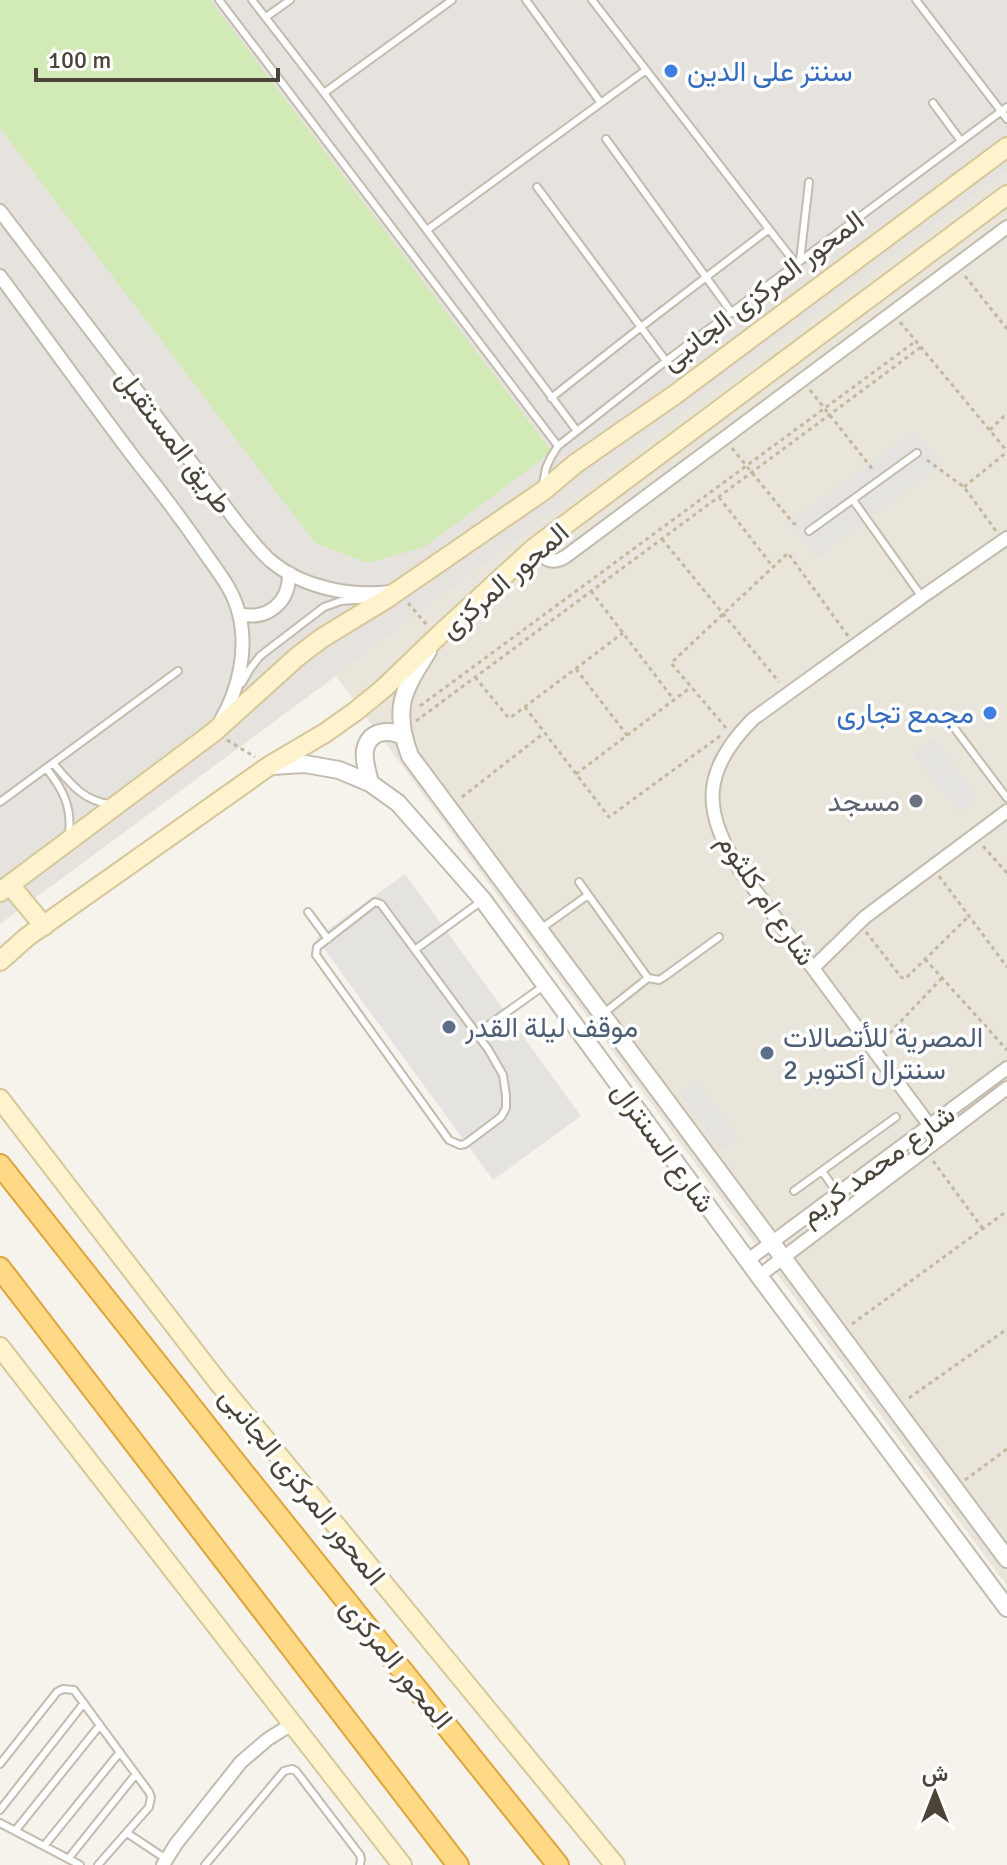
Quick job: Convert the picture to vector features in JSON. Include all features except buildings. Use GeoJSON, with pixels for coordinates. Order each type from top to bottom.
{"type":"FeatureCollection","features":[{"type":"Feature","properties":{"kind":"highway","name":"المحور المركزى"},"geometry":{"type":"LineString","coordinates":[[0,1165],[558,1865]]}},
{"type":"Feature","properties":{"kind":"highway"},"geometry":{"type":"LineString","coordinates":[[0,1268],[458,1865]]}},
{"type":"Feature","properties":{"kind":"main road","name":"المحور المركزى"},"geometry":{"type":"LineString","coordinates":[[5,889],[214,732],[297,657],[543,491],[575,464],[676,394],[1007,147]]}},
{"type":"Feature","properties":{"kind":"main road","name":"المحور المركزى"},"geometry":{"type":"LineString","coordinates":[[0,961],[27,937],[269,766],[356,711],[411,664],[534,548],[1007,195]]}},
{"type":"Feature","properties":{"kind":"main road"},"geometry":{"type":"LineString","coordinates":[[5,889],[44,926]]}},
{"type":"Feature","properties":{"kind":"main road","name":"المحور المركزى الجانبى"},"geometry":{"type":"LineString","coordinates":[[0,1099],[218,1382],[615,1865]]}},
{"type":"Feature","properties":{"kind":"main road"},"geometry":{"type":"LineString","coordinates":[[0,1121],[19,1124]]}},
{"type":"Feature","properties":{"kind":"main road"},"geometry":{"type":"LineString","coordinates":[[0,1347],[402,1865]]}},
{"type":"Feature","properties":{"kind":"street","name":"طريق المستقبل"},"geometry":{"type":"LineString","coordinates":[[0,211],[239,525],[271,561],[316,585],[349,592],[392,595]]}},
{"type":"Feature","properties":{"kind":"street"},"geometry":{"type":"LineString","coordinates":[[534,548],[544,560],[552,562],[565,557],[1007,227]]}},
{"type":"Feature","properties":{"kind":"street","name":"طريق المستقبل"},"geometry":{"type":"LineString","coordinates":[[0,276],[227,584],[239,614],[241,666],[231,700],[214,732]]}},
{"type":"Feature","properties":{"kind":"street","name":"شارع ام كلثوم"},"geometry":{"type":"LineString","coordinates":[[930,1126],[724,846],[714,818],[713,790],[720,762],[735,737],[753,719],[1005,539]]}},
{"type":"Feature","properties":{"kind":"street"},"geometry":{"type":"LineString","coordinates":[[239,614],[265,614],[279,605],[288,590],[289,573]]}},
{"type":"Feature","properties":{"kind":"street"},"geometry":{"type":"LineString","coordinates":[[370,783],[365,754],[368,742],[384,732],[402,729],[402,702],[407,684],[437,637]]}},
{"type":"Feature","properties":{"kind":"street","name":"شارع السنترال"},"geometry":{"type":"LineString","coordinates":[[402,729],[410,756],[1007,1559]]}},
{"type":"Feature","properties":{"kind":"street","name":"شارع السنترال"},"geometry":{"type":"LineString","coordinates":[[269,766],[322,766],[347,773],[370,783],[398,803],[483,900],[1007,1608]]}},
{"type":"Feature","properties":{"kind":"street"},"geometry":{"type":"LineString","coordinates":[[813,968],[859,923],[1007,811]]}},
{"type":"Feature","properties":{"kind":"street","name":"شارع محمد كريم"},"geometry":{"type":"LineString","coordinates":[[748,1260],[1007,1068]]}},
{"type":"Feature","properties":{"kind":"street","name":"شارع محمد كريم"},"geometry":{"type":"LineString","coordinates":[[759,1276],[1007,1088]]}},
{"type":"Feature","properties":{"kind":"street"},"geometry":{"type":"LineString","coordinates":[[165,1862],[241,1762],[292,1724]]}},
{"type":"Feature","properties":{"kind":"lane"},"geometry":{"type":"LineString","coordinates":[[219,0],[558,446],[546,468],[543,491]]}},
{"type":"Feature","properties":{"kind":"lane"},"geometry":{"type":"LineString","coordinates":[[252,0],[577,431]]}},
{"type":"Feature","properties":{"kind":"lane"},"geometry":{"type":"LineString","coordinates":[[266,17],[290,0]]}},
{"type":"Feature","properties":{"kind":"lane"},"geometry":{"type":"LineString","coordinates":[[324,93],[452,0]]}},
{"type":"Feature","properties":{"kind":"lane"},"geometry":{"type":"LineString","coordinates":[[526,0],[601,103]]}},
{"type":"Feature","properties":{"kind":"lane"},"geometry":{"type":"LineString","coordinates":[[592,0],[769,229],[798,262]]}},
{"type":"Feature","properties":{"kind":"lane"},"geometry":{"type":"LineString","coordinates":[[916,0],[1004,110],[1007,119]]}},
{"type":"Feature","properties":{"kind":"lane"},"geometry":{"type":"LineString","coordinates":[[427,230],[646,70]]}},
{"type":"Feature","properties":{"kind":"lane"},"geometry":{"type":"LineString","coordinates":[[933,103],[961,141]]}},
{"type":"Feature","properties":{"kind":"lane","name":"المحور المركزى الجانبى"},"geometry":{"type":"LineString","coordinates":[[558,446],[666,361],[1004,110]]}},
{"type":"Feature","properties":{"kind":"lane"},"geometry":{"type":"LineString","coordinates":[[606,139],[732,313]]}},
{"type":"Feature","properties":{"kind":"lane"},"geometry":{"type":"LineString","coordinates":[[798,262],[809,182]]}},
{"type":"Feature","properties":{"kind":"lane"},"geometry":{"type":"LineString","coordinates":[[537,187],[666,361]]}},
{"type":"Feature","properties":{"kind":"lane"},"geometry":{"type":"LineString","coordinates":[[551,398],[769,229]]}},
{"type":"Feature","properties":{"kind":"lane"},"geometry":{"type":"LineString","coordinates":[[809,531],[917,453]]}},
{"type":"Feature","properties":{"kind":"lane"},"geometry":{"type":"LineString","coordinates":[[853,500],[922,597]]}},
{"type":"Feature","properties":{"kind":"lane"},"geometry":{"type":"LineString","coordinates":[[0,802],[178,671]]}},
{"type":"Feature","properties":{"kind":"lane"},"geometry":{"type":"LineString","coordinates":[[952,725],[1007,798]]}},
{"type":"Feature","properties":{"kind":"lane"},"geometry":{"type":"LineString","coordinates":[[53,763],[86,797],[96,802],[118,804]]}},
{"type":"Feature","properties":{"kind":"lane"},"geometry":{"type":"LineString","coordinates":[[46,768],[60,785],[68,807],[67,843]]}},
{"type":"Feature","properties":{"kind":"lane"},"geometry":{"type":"LineString","coordinates":[[579,882],[648,978],[659,980],[719,937]]}},
{"type":"Feature","properties":{"kind":"lane"},"geometry":{"type":"LineString","coordinates":[[539,930],[588,895]]}},
{"type":"Feature","properties":{"kind":"lane"},"geometry":{"type":"LineString","coordinates":[[416,949],[483,900]]}},
{"type":"Feature","properties":{"kind":"lane"},"geometry":{"type":"LineString","coordinates":[[375,902],[381,904],[499,1067],[506,1096],[506,1108],[501,1117],[465,1144],[449,1140],[316,955],[317,947],[328,939],[375,902]]}},
{"type":"Feature","properties":{"kind":"lane"},"geometry":{"type":"LineString","coordinates":[[308,912],[328,939]]}},
{"type":"Feature","properties":{"kind":"lane"},"geometry":{"type":"LineString","coordinates":[[602,1014],[648,978]]}},
{"type":"Feature","properties":{"kind":"lane"},"geometry":{"type":"LineString","coordinates":[[476,1034],[545,985]]}},
{"type":"Feature","properties":{"kind":"lane"},"geometry":{"type":"LineString","coordinates":[[794,1191],[896,1117]]}},
{"type":"Feature","properties":{"kind":"lane"},"geometry":{"type":"LineString","coordinates":[[822,1171],[838,1194]]}},
{"type":"Feature","properties":{"kind":"lane"},"geometry":{"type":"LineString","coordinates":[[0,1764],[57,1692],[74,1690],[149,1792],[151,1802],[98,1865]]}},
{"type":"Feature","properties":{"kind":"lane"},"geometry":{"type":"LineString","coordinates":[[0,1810],[84,1703]]}},
{"type":"Feature","properties":{"kind":"lane"},"geometry":{"type":"LineString","coordinates":[[15,1831],[100,1725]]}},
{"type":"Feature","properties":{"kind":"lane"},"geometry":{"type":"LineString","coordinates":[[44,1846],[120,1752]]}},
{"type":"Feature","properties":{"kind":"lane"},"geometry":{"type":"LineString","coordinates":[[205,1865],[284,1771],[292,1769],[360,1855],[360,1865]]}},
{"type":"Feature","properties":{"kind":"lane"},"geometry":{"type":"LineString","coordinates":[[68,1859],[136,1774]]}},
{"type":"Feature","properties":{"kind":"lane"},"geometry":{"type":"LineString","coordinates":[[0,1823],[80,1865]]}},
{"type":"Feature","properties":{"kind":"lane"},"geometry":{"type":"LineString","coordinates":[[127,1833],[165,1862]]}},
{"type":"Feature","properties":{"kind":"path"},"geometry":{"type":"LineString","coordinates":[[956,265],[1007,329]]}},
{"type":"Feature","properties":{"kind":"path"},"geometry":{"type":"LineString","coordinates":[[893,313],[1007,452],[964,487]]}},
{"type":"Feature","properties":{"kind":"path"},"geometry":{"type":"LineString","coordinates":[[402,729],[746,466],[916,341]]}},
{"type":"Feature","properties":{"kind":"path"},"geometry":{"type":"LineString","coordinates":[[402,729],[921,347]]}},
{"type":"Feature","properties":{"kind":"path"},"geometry":{"type":"LineString","coordinates":[[802,381],[881,480]]}},
{"type":"Feature","properties":{"kind":"path"},"geometry":{"type":"LineString","coordinates":[[989,430],[1007,413]]}},
{"type":"Feature","properties":{"kind":"path"},"geometry":{"type":"LineString","coordinates":[[724,438],[793,523],[809,531]]}},
{"type":"Feature","properties":{"kind":"path"},"geometry":{"type":"LineString","coordinates":[[917,453],[964,487],[1005,539]]}},
{"type":"Feature","properties":{"kind":"path"},"geometry":{"type":"LineString","coordinates":[[719,497],[773,567]]}},
{"type":"Feature","properties":{"kind":"path"},"geometry":{"type":"LineString","coordinates":[[662,539],[788,694]]}},
{"type":"Feature","properties":{"kind":"path"},"geometry":{"type":"LineString","coordinates":[[525,707],[609,817],[728,730],[671,663],[789,553],[855,646]]}},
{"type":"Feature","properties":{"kind":"path"},"geometry":{"type":"LineString","coordinates":[[591,591],[674,700]]}},
{"type":"Feature","properties":{"kind":"path"},"geometry":{"type":"LineString","coordinates":[[392,595],[437,637]]}},
{"type":"Feature","properties":{"kind":"path"},"geometry":{"type":"LineString","coordinates":[[475,677],[507,716],[512,717],[623,633]]}},
{"type":"Feature","properties":{"kind":"path"},"geometry":{"type":"LineString","coordinates":[[576,669],[627,735]]}},
{"type":"Feature","properties":{"kind":"path"},"geometry":{"type":"LineString","coordinates":[[576,774],[691,687]]}},
{"type":"Feature","properties":{"kind":"path"},"geometry":{"type":"LineString","coordinates":[[214,732],[269,766]]}},
{"type":"Feature","properties":{"kind":"path"},"geometry":{"type":"LineString","coordinates":[[448,808],[544,733]]}},
{"type":"Feature","properties":{"kind":"path"},"geometry":{"type":"LineString","coordinates":[[974,836],[1007,873]]}},
{"type":"Feature","properties":{"kind":"path"},"geometry":{"type":"LineString","coordinates":[[932,867],[1007,967]]}},
{"type":"Feature","properties":{"kind":"path"},"geometry":{"type":"LineString","coordinates":[[859,923],[903,978],[907,978],[969,916]]}},
{"type":"Feature","properties":{"kind":"path"},"geometry":{"type":"LineString","coordinates":[[925,959],[1007,1050]]}},
{"type":"Feature","properties":{"kind":"path"},"geometry":{"type":"LineString","coordinates":[[873,1049],[942,978]]}},
{"type":"Feature","properties":{"kind":"path"},"geometry":{"type":"LineString","coordinates":[[925,1150],[983,1229]]}},
{"type":"Feature","properties":{"kind":"path"},"geometry":{"type":"LineString","coordinates":[[839,1333],[1007,1211]]}},
{"type":"Feature","properties":{"kind":"path"},"geometry":{"type":"LineString","coordinates":[[895,1408],[1007,1329]]}},
{"type":"Feature","properties":{"kind":"path"},"geometry":{"type":"LineString","coordinates":[[954,1488],[1007,1449]]}},
{"type":"Feature","properties":{"kind":"shaded area"},"geometry":{"type":"Polygon","coordinates":[[[0,0],[1007,0],[1007,171],[336,676],[0,924],[0,0]]]}},
{"type":"Feature","properties":{"kind":"shaded area"},"geometry":{"type":"Polygon","coordinates":[[[1007,171],[1007,1586],[336,676],[1007,171]]]}},
{"type":"Feature","properties":{"kind":"shaded area"},"geometry":{"type":"Polygon","coordinates":[[[915,430],[942,465],[817,558],[790,522],[915,430]]]}},
{"type":"Feature","properties":{"kind":"shaded area"},"geometry":{"type":"Polygon","coordinates":[[[933,738],[978,798],[959,813],[913,754],[933,738]]]}},
{"type":"Feature","properties":{"kind":"shaded area","name":"موقف ليلة القدر"},"geometry":{"type":"Polygon","coordinates":[[[405,874],[581,1116],[493,1180],[316,938],[405,874]]]}},
{"type":"Feature","properties":{"kind":"shaded area"},"geometry":{"type":"Polygon","coordinates":[[[697,1081],[739,1138],[722,1151],[679,1094],[697,1081]]]}},
{"type":"Feature","properties":{"kind":"green space"},"geometry":{"type":"Polygon","coordinates":[[[0,0],[210,0],[552,452],[424,547],[368,563],[315,543],[0,128],[0,0]]]}},
{"type":"Feature","properties":{"kind":"place","name":"سنتر على الدين"},"geometry":{"type":"Point","coordinates":[671,71]}},
{"type":"Feature","properties":{"kind":"place","name":"مجمع تجارى"},"geometry":{"type":"Point","coordinates":[990,713]}},
{"type":"Feature","properties":{"kind":"place","name":"مسجد"},"geometry":{"type":"Point","coordinates":[916,801]}},
{"type":"Feature","properties":{"kind":"place","name":"موقف ليلة القدر"},"geometry":{"type":"Point","coordinates":[449,1027]}},
{"type":"Feature","properties":{"kind":"place","name":"المصرية للأتصالات سنترال أكتوبر 2"},"geometry":{"type":"Point","coordinates":[767,1053]}}]}
